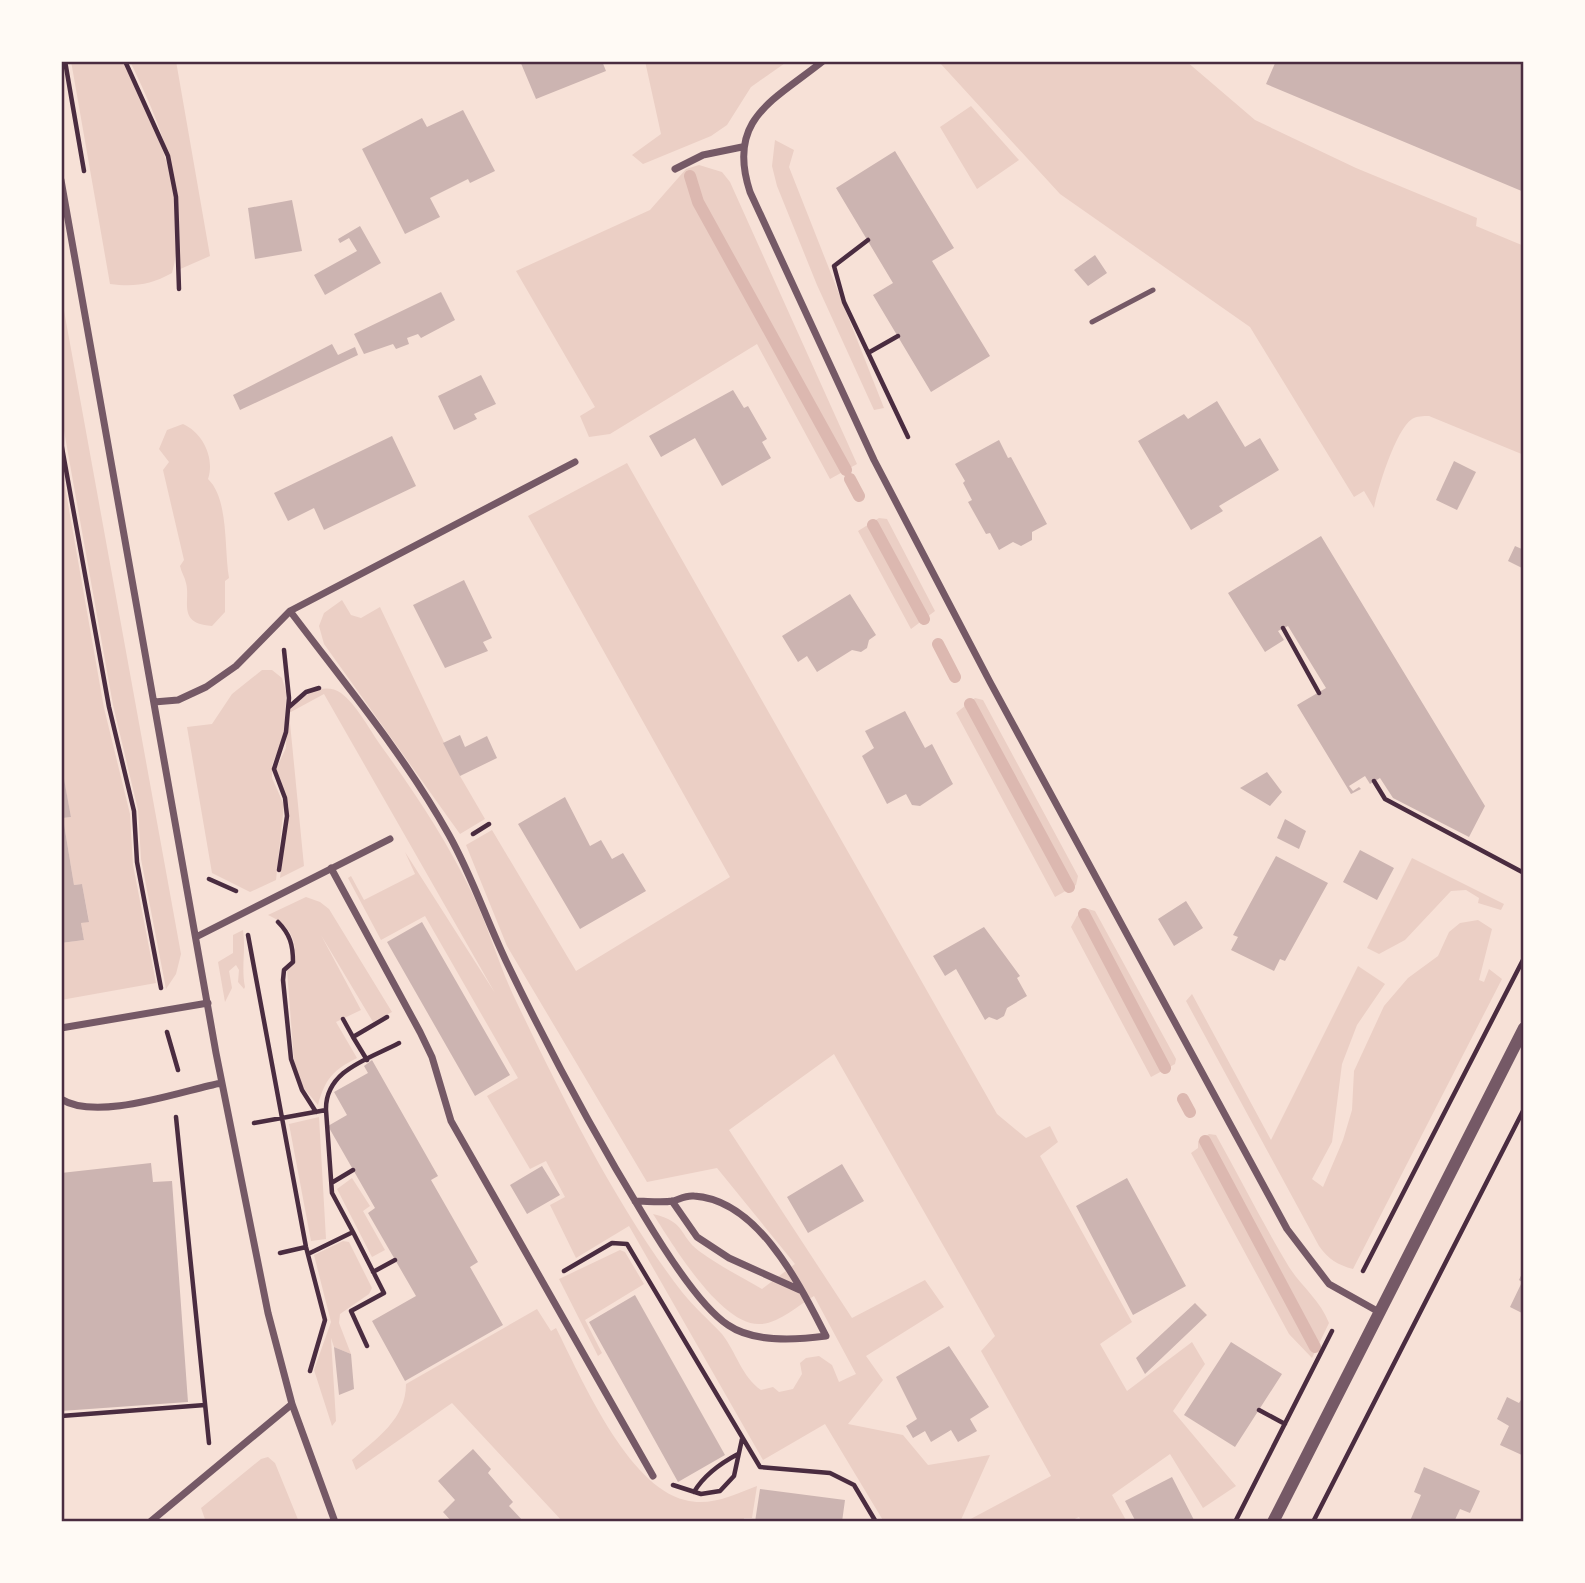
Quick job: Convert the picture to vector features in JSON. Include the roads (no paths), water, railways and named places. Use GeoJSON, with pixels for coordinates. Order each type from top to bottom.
{"type":"FeatureCollection","features":[{"type":"Feature","properties":{"kind":"street"},"geometry":{"type":"LineString","coordinates":[[824,61],[761,111],[746,133],[742,147],[750,192],[874,460],[990,682],[1287,1229],[1329,1284],[1379,1312]]}},
{"type":"Feature","properties":{"kind":"street"},"geometry":{"type":"LineString","coordinates":[[676,169],[703,155],[742,147]]}},
{"type":"Feature","properties":{"kind":"street"},"geometry":{"type":"LineString","coordinates":[[61,180],[221,1083],[268,1313],[292,1404],[335,1522]]}},
{"type":"Feature","properties":{"kind":"street"},"geometry":{"type":"LineString","coordinates":[[154,702],[178,700],[223,676],[290,611],[575,461]]}},
{"type":"Feature","properties":{"kind":"street"},"geometry":{"type":"LineString","coordinates":[[290,611],[350,691],[448,833],[531,1012],[635,1201],[674,1264],[728,1325],[760,1337],[801,1339],[826,1336],[803,1291],[780,1255],[748,1219],[707,1198],[691,1195],[672,1201],[635,1201]]}},
{"type":"Feature","properties":{"kind":"street"},"geometry":{"type":"LineString","coordinates":[[196,937],[390,838]]}},
{"type":"Feature","properties":{"kind":"street"},"geometry":{"type":"LineString","coordinates":[[331,868],[432,1057],[451,1121],[653,1476]]}},
{"type":"Feature","properties":{"kind":"street"},"geometry":{"type":"LineString","coordinates":[[61,1028],[208,1003]]}},
{"type":"Feature","properties":{"kind":"street"},"geometry":{"type":"LineString","coordinates":[[1273,1522],[1524,1028]]}},
{"type":"Feature","properties":{"kind":"street"},"geometry":{"type":"LineString","coordinates":[[61,1099],[95,1107],[114,1107],[221,1083]]}},
{"type":"Feature","properties":{"kind":"street"},"geometry":{"type":"LineString","coordinates":[[672,1201],[697,1237],[729,1258],[803,1291]]}},
{"type":"Feature","properties":{"kind":"street"},"geometry":{"type":"LineString","coordinates":[[150,1522],[292,1404]]}},
{"type":"Feature","properties":{"kind":"lane"},"geometry":{"type":"LineString","coordinates":[[1092,322],[1153,290]]}},
{"type":"Feature","properties":{"kind":"waterway"},"geometry":{"type":"LineString","coordinates":[[690,176],[698,202],[846,470]]}},
{"type":"Feature","properties":{"kind":"waterway"},"geometry":{"type":"LineString","coordinates":[[850,479],[859,496]]}},
{"type":"Feature","properties":{"kind":"waterway"},"geometry":{"type":"LineString","coordinates":[[873,525],[924,619]]}},
{"type":"Feature","properties":{"kind":"waterway"},"geometry":{"type":"LineString","coordinates":[[938,644],[955,677]]}},
{"type":"Feature","properties":{"kind":"waterway"},"geometry":{"type":"LineString","coordinates":[[970,704],[1069,887]]}},
{"type":"Feature","properties":{"kind":"waterway"},"geometry":{"type":"LineString","coordinates":[[1084,914],[1165,1068]]}},
{"type":"Feature","properties":{"kind":"waterway"},"geometry":{"type":"LineString","coordinates":[[1183,1099],[1190,1112]]}},
{"type":"Feature","properties":{"kind":"waterway"},"geometry":{"type":"LineString","coordinates":[[1205,1141],[1315,1347]]}}]}
